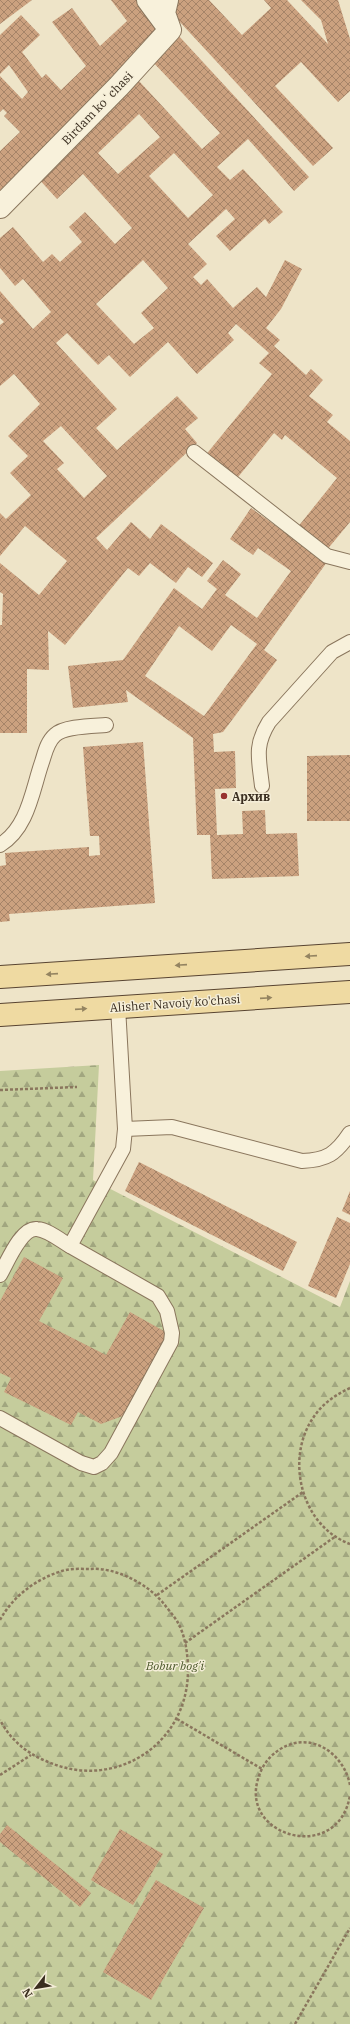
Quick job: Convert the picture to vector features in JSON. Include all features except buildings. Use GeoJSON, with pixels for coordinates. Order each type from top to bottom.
{"type":"FeatureCollection","features":[{"type":"Feature","properties":{"kind":"main road"},"geometry":{"type":"LineString","coordinates":[[0,978],[350,954]]}},
{"type":"Feature","properties":{"kind":"main road","name":"Alisher Navoiy ko'chasi"},"geometry":{"type":"LineString","coordinates":[[0,1015],[350,992]]}},
{"type":"Feature","properties":{"kind":"street"},"geometry":{"type":"LineString","coordinates":[[148,0],[170,30]]}},
{"type":"Feature","properties":{"kind":"street"},"geometry":{"type":"LineString","coordinates":[[167,0],[164,13],[170,30]]}},
{"type":"Feature","properties":{"kind":"street","name":"Birdam koʻchasi"},"geometry":{"type":"LineString","coordinates":[[0,207],[119,86],[170,30]]}},
{"type":"Feature","properties":{"kind":"lane"},"geometry":{"type":"LineString","coordinates":[[194,452],[327,556],[350,562]]}},
{"type":"Feature","properties":{"kind":"lane"},"geometry":{"type":"LineString","coordinates":[[262,786],[258,748],[261,734],[269,722],[332,652],[350,642]]}},
{"type":"Feature","properties":{"kind":"lane"},"geometry":{"type":"LineString","coordinates":[[0,845],[11,838],[20,826],[46,747],[55,734],[65,730],[106,725]]}},
{"type":"Feature","properties":{"kind":"lane"},"geometry":{"type":"LineString","coordinates":[[70,1246],[123,1149],[125,1129],[118,1007]]}},
{"type":"Feature","properties":{"kind":"lane"},"geometry":{"type":"LineString","coordinates":[[125,1129],[172,1127],[302,1161],[317,1160],[334,1154],[350,1133]]}},
{"type":"Feature","properties":{"kind":"lane"},"geometry":{"type":"LineString","coordinates":[[0,1276],[21,1237],[28,1231],[35,1228],[44,1231],[150,1289],[158,1296],[167,1311],[172,1333],[172,1342],[111,1454],[102,1463],[94,1467],[81,1463],[0,1418]]}},
{"type":"Feature","properties":{"kind":"path"},"geometry":{"type":"LineString","coordinates":[[0,1090],[77,1087]]}},
{"type":"Feature","properties":{"kind":"path"},"geometry":{"type":"LineString","coordinates":[[350,1388],[332,1396],[312,1418],[301,1444],[298,1473],[306,1501],[321,1524],[336,1536],[350,1544]]}},
{"type":"Feature","properties":{"kind":"path"},"geometry":{"type":"LineString","coordinates":[[157,1595],[303,1492]]}},
{"type":"Feature","properties":{"kind":"path"},"geometry":{"type":"LineString","coordinates":[[185,1643],[336,1536]]}},
{"type":"Feature","properties":{"kind":"path"},"geometry":{"type":"LineString","coordinates":[[0,1620],[8,1606],[32,1584],[63,1570],[97,1568],[129,1577],[157,1595],[178,1622],[188,1654],[188,1688],[177,1719],[156,1746],[128,1764],[95,1772],[62,1769],[31,1755],[6,1732],[0,1720]]}},
{"type":"Feature","properties":{"kind":"path"},"geometry":{"type":"LineString","coordinates":[[177,1719],[262,1769]]}},
{"type":"Feature","properties":{"kind":"path"},"geometry":{"type":"LineString","coordinates":[[350,1785],[348,1774],[340,1760],[328,1750],[314,1744],[298,1743],[283,1748],[270,1757],[262,1769],[257,1782],[257,1795],[260,1808],[267,1820],[276,1828],[288,1834],[303,1837],[318,1835],[331,1828],[342,1817],[350,1795]]}},
{"type":"Feature","properties":{"kind":"path"},"geometry":{"type":"LineString","coordinates":[[0,1775],[31,1755]]}},
{"type":"Feature","properties":{"kind":"path"},"geometry":{"type":"LineString","coordinates":[[295,2024],[350,1928]]}},
{"type":"Feature","properties":{"kind":"green space","name":"Bobur bog'i"},"geometry":{"type":"Polygon","coordinates":[[[99,1065],[93,1180],[340,1307],[350,1281],[350,2024],[0,2024],[0,1071],[99,1065]]]}},
{"type":"Feature","properties":{"kind":"place","name":"Архив"},"geometry":{"type":"Point","coordinates":[224,796]}}]}
